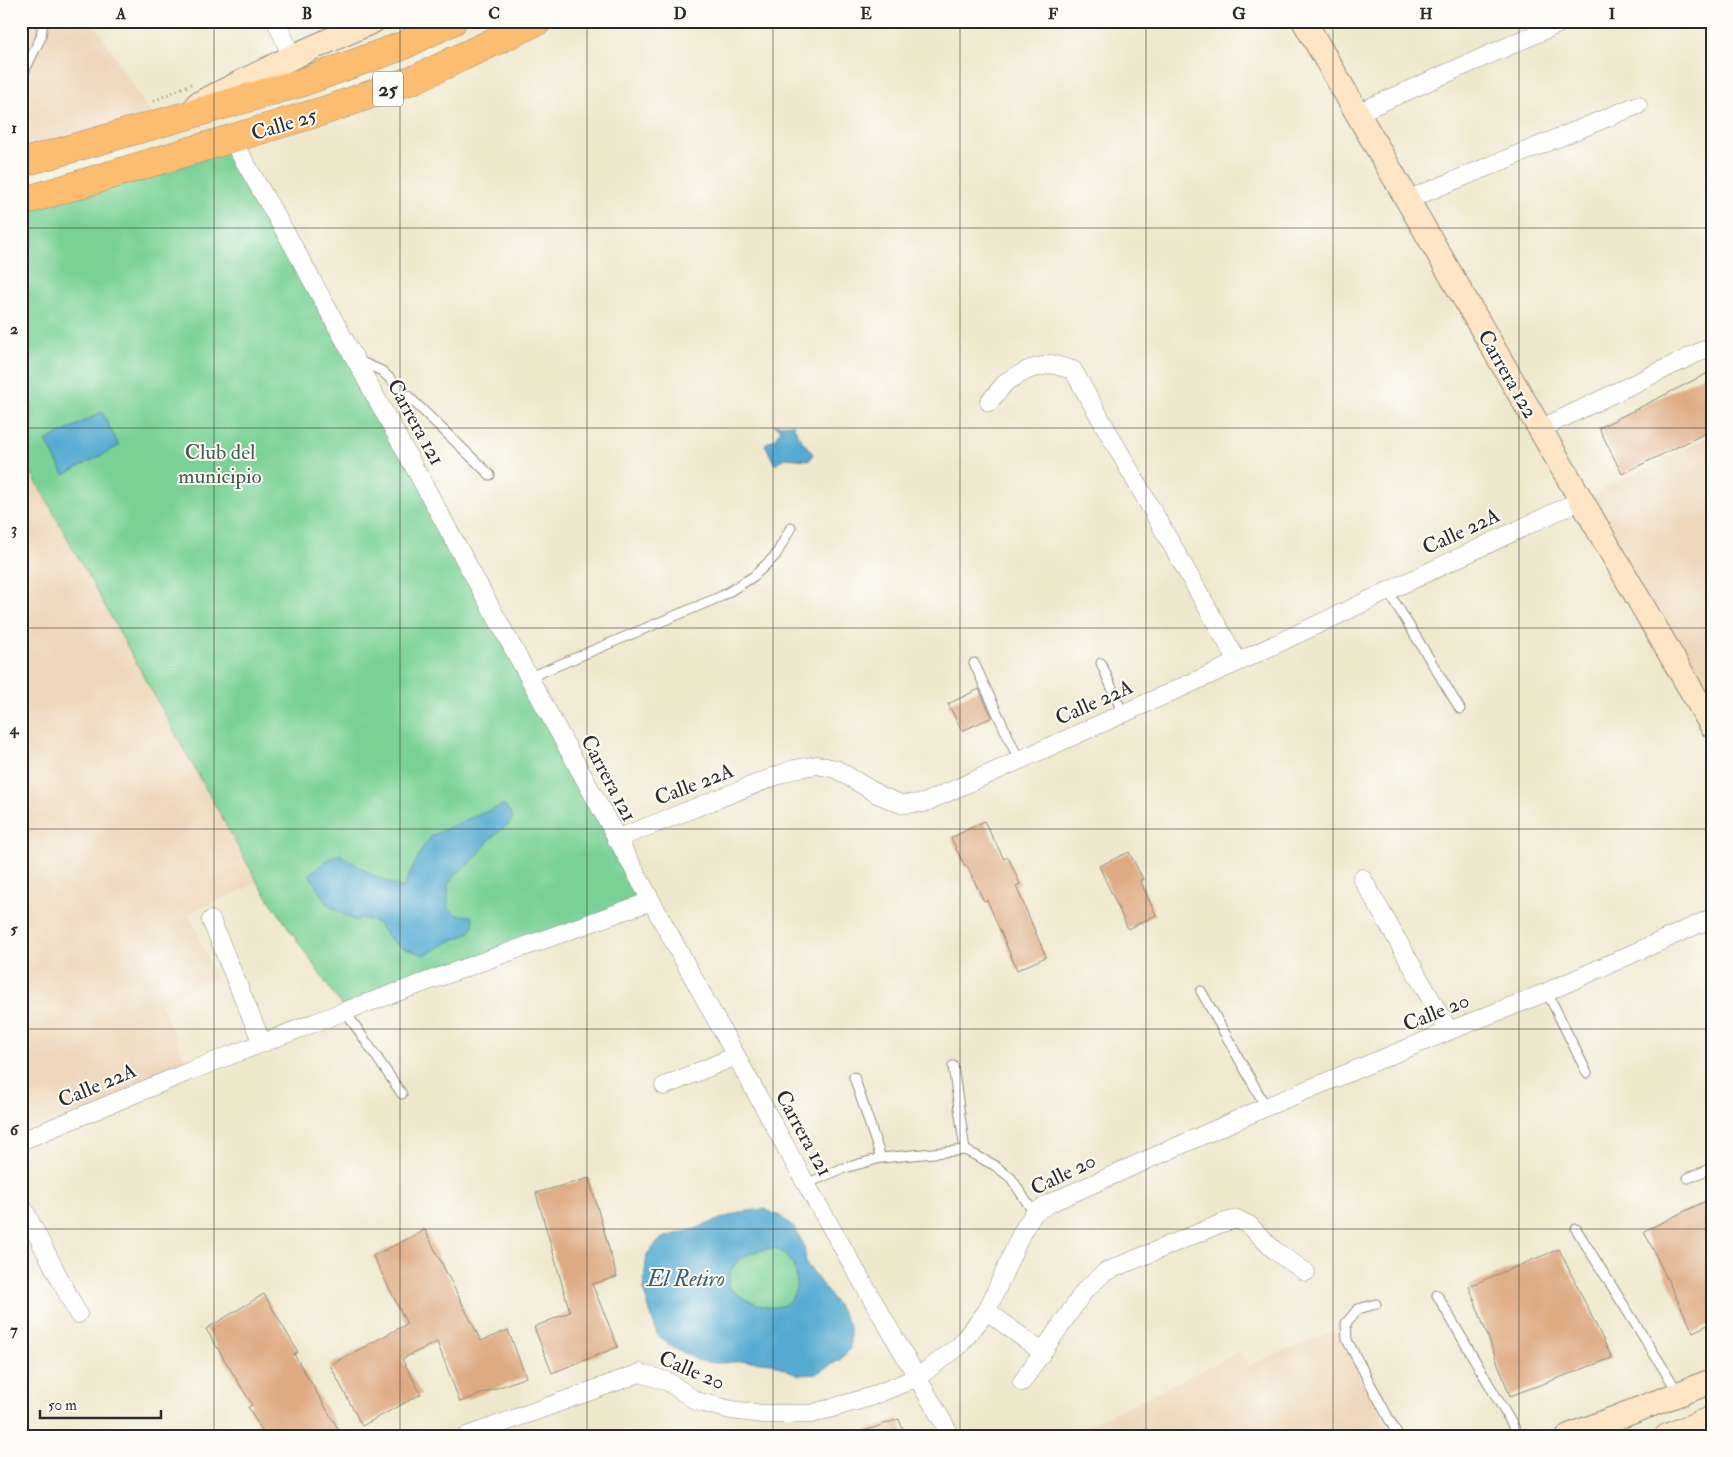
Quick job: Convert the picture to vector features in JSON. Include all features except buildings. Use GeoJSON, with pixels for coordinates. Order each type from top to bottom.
{"type":"FeatureCollection","features":[{"type":"Feature","properties":{"kind":"highway","name":"Calle 25"},"geometry":{"type":"LineString","coordinates":[[21,163],[151,114],[300,83],[402,46],[453,21]]}},
{"type":"Feature","properties":{"kind":"highway","name":"Calle 25"},"geometry":{"type":"LineString","coordinates":[[21,202],[323,112],[415,79],[538,21]]}},
{"type":"Feature","properties":{"kind":"street"},"geometry":{"type":"LineString","coordinates":[[276,21],[292,57]]}},
{"type":"Feature","properties":{"kind":"street","name":"Calle 25"},"geometry":{"type":"LineString","coordinates":[[151,114],[292,57],[373,21]]}},
{"type":"Feature","properties":{"kind":"street","name":"Carrera 122"},"geometry":{"type":"LineString","coordinates":[[1304,21],[1712,726]]}},
{"type":"Feature","properties":{"kind":"street"},"geometry":{"type":"LineString","coordinates":[[1357,112],[1565,21]]}},
{"type":"Feature","properties":{"kind":"street"},"geometry":{"type":"LineString","coordinates":[[1407,200],[1638,105]]}},
{"type":"Feature","properties":{"kind":"street","name":"Carrera 121"},"geometry":{"type":"LineString","coordinates":[[232,140],[291,242],[806,1184],[951,1436]]}},
{"type":"Feature","properties":{"kind":"street"},"geometry":{"type":"LineString","coordinates":[[1540,430],[1712,346]]}},
{"type":"Feature","properties":{"kind":"street"},"geometry":{"type":"LineString","coordinates":[[989,402],[1007,381],[1030,369],[1051,364],[1073,370],[1238,662]]}},
{"type":"Feature","properties":{"kind":"street","name":"Calle 22A"},"geometry":{"type":"LineString","coordinates":[[616,839],[794,769],[817,765],[836,769],[880,795],[901,804],[924,803],[1238,662],[1581,500]]}},
{"type":"Feature","properties":{"kind":"street"},"geometry":{"type":"LineString","coordinates":[[1362,878],[1449,1031]]}},
{"type":"Feature","properties":{"kind":"street","name":"Calle 22A"},"geometry":{"type":"LineString","coordinates":[[21,1141],[190,1071],[344,1011],[651,901]]}},
{"type":"Feature","properties":{"kind":"street","name":"Calle 20"},"geometry":{"type":"LineString","coordinates":[[467,1436],[640,1373],[666,1381],[696,1401],[731,1410],[763,1414],[810,1414],[870,1397],[918,1377],[959,1346],[987,1311],[1022,1232],[1034,1213],[1050,1203],[1266,1107],[1547,992],[1712,918]]}},
{"type":"Feature","properties":{"kind":"street"},"geometry":{"type":"LineString","coordinates":[[211,920],[262,1043]]}},
{"type":"Feature","properties":{"kind":"street"},"geometry":{"type":"LineString","coordinates":[[664,1086],[736,1056]]}},
{"type":"Feature","properties":{"kind":"street"},"geometry":{"type":"LineString","coordinates":[[21,1204],[78,1314]]}},
{"type":"Feature","properties":{"kind":"street"},"geometry":{"type":"LineString","coordinates":[[1022,1382],[1085,1290],[1105,1272],[1222,1223],[1237,1219],[1249,1225],[1275,1250],[1306,1272]]}},
{"type":"Feature","properties":{"kind":"street"},"geometry":{"type":"LineString","coordinates":[[987,1311],[1042,1352]]}},
{"type":"Feature","properties":{"kind":"street"},"geometry":{"type":"LineString","coordinates":[[1569,1436],[1678,1392],[1712,1381]]}},
{"type":"Feature","properties":{"kind":"street"},"geometry":{"type":"LineString","coordinates":[[1667,1436],[1712,1418]]}},
{"type":"Feature","properties":{"kind":"lane"},"geometry":{"type":"LineString","coordinates":[[21,78],[41,36],[43,21]]}},
{"type":"Feature","properties":{"kind":"lane"},"geometry":{"type":"LineString","coordinates":[[355,359],[382,371],[490,475]]}},
{"type":"Feature","properties":{"kind":"lane"},"geometry":{"type":"LineString","coordinates":[[530,677],[722,596],[754,576],[776,555],[791,526]]}},
{"type":"Feature","properties":{"kind":"lane"},"geometry":{"type":"LineString","coordinates":[[1388,590],[1460,708]]}},
{"type":"Feature","properties":{"kind":"lane"},"geometry":{"type":"LineString","coordinates":[[974,663],[1019,760]]}},
{"type":"Feature","properties":{"kind":"lane"},"geometry":{"type":"LineString","coordinates":[[1100,663],[1123,714]]}},
{"type":"Feature","properties":{"kind":"lane"},"geometry":{"type":"LineString","coordinates":[[1201,990],[1266,1107]]}},
{"type":"Feature","properties":{"kind":"lane"},"geometry":{"type":"LineString","coordinates":[[1547,992],[1587,1074]]}},
{"type":"Feature","properties":{"kind":"lane"},"geometry":{"type":"LineString","coordinates":[[344,1011],[402,1094]]}},
{"type":"Feature","properties":{"kind":"lane"},"geometry":{"type":"LineString","coordinates":[[953,1066],[965,1150]]}},
{"type":"Feature","properties":{"kind":"lane"},"geometry":{"type":"LineString","coordinates":[[854,1077],[881,1158]]}},
{"type":"Feature","properties":{"kind":"lane"},"geometry":{"type":"LineString","coordinates":[[806,1184],[841,1169],[881,1158],[965,1150],[994,1165],[1011,1178],[1034,1213]]}},
{"type":"Feature","properties":{"kind":"lane"},"geometry":{"type":"LineString","coordinates":[[1688,1178],[1712,1168]]}},
{"type":"Feature","properties":{"kind":"lane"},"geometry":{"type":"LineString","coordinates":[[1576,1229],[1678,1392]]}},
{"type":"Feature","properties":{"kind":"lane"},"geometry":{"type":"LineString","coordinates":[[1438,1295],[1520,1436]]}},
{"type":"Feature","properties":{"kind":"lane"},"geometry":{"type":"LineString","coordinates":[[1376,1304],[1358,1309],[1346,1323],[1347,1340],[1398,1436]]}},
{"type":"Feature","properties":{"kind":"path"},"geometry":{"type":"LineString","coordinates":[[151,114],[155,100],[197,81]]}},
{"type":"Feature","properties":{"kind":"shaded area"},"geometry":{"type":"Polygon","coordinates":[[[21,21],[93,21],[157,125],[21,163],[21,21]]]}},
{"type":"Feature","properties":{"kind":"shaded area"},"geometry":{"type":"Polygon","coordinates":[[[1712,435],[1712,726],[1581,500],[1712,435]]]}},
{"type":"Feature","properties":{"kind":"shaded area"},"geometry":{"type":"Polygon","coordinates":[[[21,454],[258,883],[189,913],[216,978],[160,1002],[190,1071],[21,1141],[21,454]]]}},
{"type":"Feature","properties":{"kind":"shaded area"},"geometry":{"type":"Polygon","coordinates":[[[1335,1330],[1392,1436],[1065,1436],[1240,1352],[1248,1366],[1335,1330]]]}},
{"type":"Feature","properties":{"kind":"green space","name":"Club del municipio"},"geometry":{"type":"Polygon","coordinates":[[[232,140],[651,901],[345,1011],[258,883],[21,454],[21,202],[232,140]]]}},
{"type":"Feature","properties":{"kind":"green space"},"geometry":{"type":"Polygon","coordinates":[[[774,1248],[785,1254],[792,1264],[796,1275],[796,1287],[793,1297],[785,1305],[773,1307],[757,1304],[741,1297],[728,1286],[731,1270],[739,1260],[756,1251],[774,1248]]]}},
{"type":"Feature","properties":{"kind":"water"},"geometry":{"type":"Polygon","coordinates":[[[102,412],[119,446],[64,475],[46,441],[102,412]]]}},
{"type":"Feature","properties":{"kind":"water"},"geometry":{"type":"Polygon","coordinates":[[[793,424],[799,437],[813,454],[810,460],[784,458],[775,465],[765,444],[776,438],[781,429],[774,425],[793,424]]]}},
{"type":"Feature","properties":{"kind":"water"},"geometry":{"type":"Polygon","coordinates":[[[504,805],[513,818],[509,824],[491,838],[477,856],[456,874],[448,884],[448,907],[456,915],[472,916],[473,928],[467,934],[424,955],[394,943],[377,923],[362,918],[355,921],[328,905],[309,874],[332,857],[341,854],[378,878],[403,888],[423,847],[433,835],[504,805]]]}},
{"type":"Feature","properties":{"kind":"water","name":"El Retiro"},"geometry":{"type":"Polygon","coordinates":[[[764,1209],[780,1216],[794,1227],[804,1245],[806,1263],[842,1312],[850,1327],[850,1348],[841,1359],[816,1374],[799,1375],[771,1363],[699,1361],[669,1345],[657,1334],[643,1289],[647,1254],[662,1238],[695,1229],[739,1212],[764,1209]],[[774,1248],[756,1251],[738,1260],[731,1270],[728,1287],[742,1297],[757,1304],[773,1307],[785,1304],[793,1297],[796,1275],[792,1264],[785,1254],[774,1248]]]}}]}
